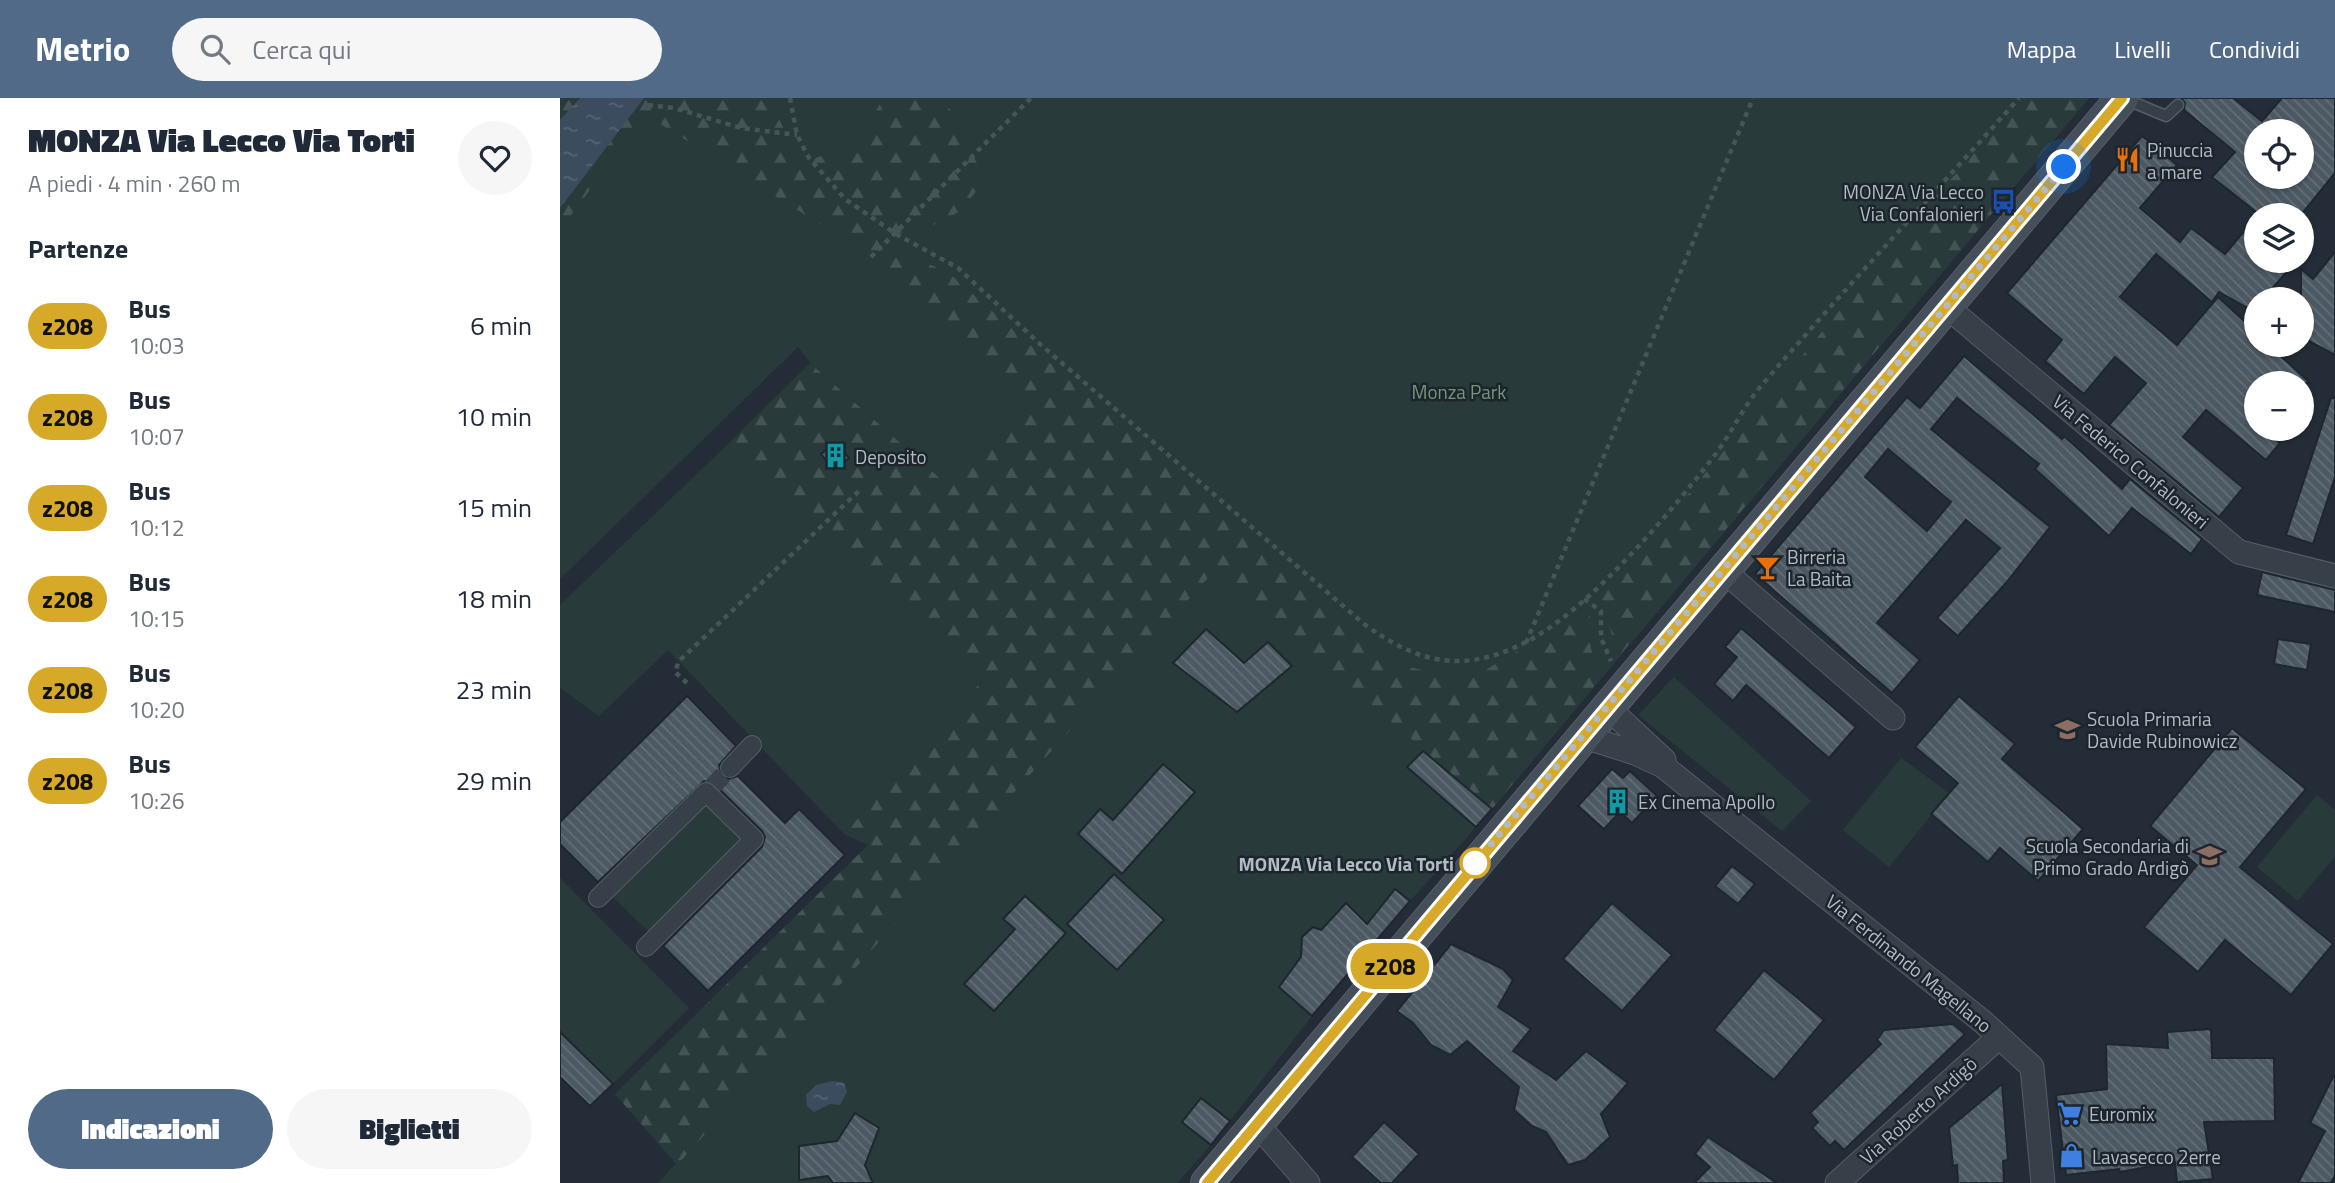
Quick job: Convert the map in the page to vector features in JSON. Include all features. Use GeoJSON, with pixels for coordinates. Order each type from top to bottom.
{"type":"FeatureCollection","features":[{"type":"Feature","properties":{"kind":"main road"},"geometry":{"type":"LineString","coordinates":[[1206,1183],[2122,98]]}},
{"type":"Feature","properties":{"kind":"street","name":"Via Federico Confalonieri"},"geometry":{"type":"LineString","coordinates":[[1947,307],[2239,552],[2335,576]]}},
{"type":"Feature","properties":{"kind":"street"},"geometry":{"type":"LineString","coordinates":[[1724,570],[1893,718]]}},
{"type":"Feature","properties":{"kind":"street","name":"Via Ferdinando Magellano"},"geometry":{"type":"LineString","coordinates":[[1607,707],[1693,789]]}},
{"type":"Feature","properties":{"kind":"street","name":"Via Ferdinando Magellano"},"geometry":{"type":"LineString","coordinates":[[1582,736],[1635,752],[1663,766],[1999,1037],[2032,1067],[2043,1183]]}},
{"type":"Feature","properties":{"kind":"street"},"geometry":{"type":"LineString","coordinates":[[730,768],[752,745]]}},
{"type":"Feature","properties":{"kind":"street"},"geometry":{"type":"LineString","coordinates":[[598,898],[709,790],[754,839],[646,947]]}},
{"type":"Feature","properties":{"kind":"street","name":"Via Roberto Ardigò"},"geometry":{"type":"LineString","coordinates":[[1837,1183],[1999,1037]]}},
{"type":"Feature","properties":{"kind":"street"},"geometry":{"type":"LineString","coordinates":[[1255,1123],[1308,1183]]}},
{"type":"Feature","properties":{"kind":"lane"},"geometry":{"type":"LineString","coordinates":[[2122,98],[2166,116],[2178,105]]}},
{"type":"Feature","properties":{"kind":"path"},"geometry":{"type":"LineString","coordinates":[[790,98],[797,135],[809,158],[845,199],[895,233],[958,268],[1060,362],[1384,639],[1423,658],[1445,662],[1474,661],[1526,643],[1555,624],[1584,599],[1656,525],[1715,455],[1759,388],[2019,98]]}},
{"type":"Feature","properties":{"kind":"path"},"geometry":{"type":"LineString","coordinates":[[871,257],[1031,98]]}},
{"type":"Feature","properties":{"kind":"path"},"geometry":{"type":"LineString","coordinates":[[1526,643],[1753,98]]}},
{"type":"Feature","properties":{"kind":"path"},"geometry":{"type":"LineString","coordinates":[[648,105],[674,108],[715,123],[797,135]]}},
{"type":"Feature","properties":{"kind":"path"},"geometry":{"type":"LineString","coordinates":[[687,683],[675,671],[679,661],[862,488]]}},
{"type":"Feature","properties":{"kind":"path"},"geometry":{"type":"LineString","coordinates":[[1584,599],[1601,611],[1601,638],[1613,664],[1631,679]]}},
{"type":"Feature","properties":{"kind":"green space","name":"Monza Park"},"geometry":{"type":"Polygon","coordinates":[[[560,98],[2089,98],[1492,809],[1423,751],[1476,827],[1410,901],[1394,889],[1367,924],[1346,903],[1321,930],[1313,927],[1302,937],[1324,972],[1279,987],[1312,1016],[1230,1121],[1182,1122],[1211,1145],[1177,1183],[873,1183],[865,1165],[879,1128],[837,1141],[799,1146],[799,1179],[828,1176],[833,1183],[658,1183],[1216,568],[942,480],[810,363],[798,347],[560,579],[560,98]],[[1206,629],[1237,712],[1244,663],[1206,629]],[[1163,764],[1113,820],[1100,809],[1078,834],[1122,874],[1195,792],[1163,764]],[[1025,896],[1004,918],[1015,929],[964,984],[993,1011],[1065,933],[1025,896]],[[1164,920],[1067,924],[1117,970],[1164,920]]]}},
{"type":"Feature","properties":{"kind":"green space"},"geometry":{"type":"Polygon","coordinates":[[[560,98],[778,98],[778,117],[801,163],[858,143],[883,98],[944,98],[985,179],[961,211],[909,237],[895,248],[950,274],[1362,638],[1398,665],[1442,674],[1480,673],[1575,618],[1580,625],[1590,616],[1591,649],[1601,678],[1492,809],[1216,569],[677,1165],[615,1094],[868,845],[844,834],[982,681],[729,443],[810,363],[942,480],[1035,407],[885,265],[646,115],[560,230],[560,98]]]}},
{"type":"Feature","properties":{"kind":"green space"},"geometry":{"type":"Polygon","coordinates":[[[2024,98],[2089,98],[1620,655],[1599,597],[1656,533],[1910,225],[2024,98]]]}},
{"type":"Feature","properties":{"kind":"green space"},"geometry":{"type":"Polygon","coordinates":[[[729,443],[982,681],[844,834],[668,650],[599,716],[560,688],[560,605],[729,443]]]}},
{"type":"Feature","properties":{"kind":"green space"},"geometry":{"type":"Polygon","coordinates":[[[1674,677],[1811,801],[1782,831],[1638,715],[1674,677]]]}},
{"type":"Feature","properties":{"kind":"green space"},"geometry":{"type":"Polygon","coordinates":[[[1901,758],[1949,793],[1889,867],[1843,830],[1901,758]]]}},
{"type":"Feature","properties":{"kind":"green space"},"geometry":{"type":"Polygon","coordinates":[[[707,783],[762,839],[659,942],[603,887],[707,783]]]}},
{"type":"Feature","properties":{"kind":"green space"},"geometry":{"type":"Polygon","coordinates":[[[2317,795],[2335,810],[2335,856],[2298,901],[2257,867],[2317,795]]]}},
{"type":"Feature","properties":{"kind":"green space"},"geometry":{"type":"Polygon","coordinates":[[[560,878],[689,1008],[613,1084],[560,1032],[560,878]]]}},
{"type":"Feature","properties":{"kind":"water"},"geometry":{"type":"Polygon","coordinates":[[[580,98],[644,98],[560,208],[560,120],[580,98]]]}},
{"type":"Feature","properties":{"kind":"water"},"geometry":{"type":"Polygon","coordinates":[[[833,1081],[844,1083],[847,1092],[840,1105],[830,1104],[814,1112],[807,1106],[806,1095],[816,1085],[833,1081]]]}},
{"type":"Feature","properties":{"kind":"building"},"geometry":{"type":"Polygon","coordinates":[[[2181,98],[2233,98],[2259,119],[2244,119],[2244,189],[2314,189],[2314,119],[2264,119],[2282,98],[2335,98],[2335,173],[2311,203],[2245,203],[2212,177],[2235,152],[2184,110],[2185,103],[2181,98]]]}},
{"type":"Feature","properties":{"kind":"building"},"geometry":{"type":"Polygon","coordinates":[[[2142,136],[2177,165],[2140,208],[2180,242],[2191,228],[2225,254],[2244,231],[2244,273],[2286,273],[2273,287],[2244,287],[2244,306],[2219,292],[2212,302],[2156,254],[2120,297],[2177,345],[2218,297],[2244,321],[2244,357],[2282,357],[2297,371],[2244,371],[2244,441],[2280,443],[2266,460],[2206,410],[2183,437],[2243,488],[2219,517],[2109,425],[2146,383],[2115,357],[2084,394],[2045,361],[2062,340],[2007,293],[2142,136]]]}},
{"type":"Feature","properties":{"kind":"building"},"geometry":{"type":"Polygon","coordinates":[[[2335,252],[2335,355],[2314,344],[2314,287],[2301,287],[2301,273],[2306,273],[2313,279],[2335,252]]]}},
{"type":"Feature","properties":{"kind":"building"},"geometry":{"type":"Polygon","coordinates":[[[1964,356],[2062,439],[2064,436],[2122,489],[2130,479],[2202,539],[2191,554],[2132,508],[2109,536],[2035,469],[2039,464],[1957,398],[1931,429],[2050,527],[2006,583],[1958,636],[1937,618],[2000,548],[1966,520],[1877,623],[1920,660],[1892,693],[1755,574],[1907,397],[1920,408],[1964,356]],[[1888,449],[1865,477],[1927,531],[1951,502],[1888,449]]]}},
{"type":"Feature","properties":{"kind":"building"},"geometry":{"type":"Polygon","coordinates":[[[2331,398],[2335,398],[2335,477],[2313,544],[2286,535],[2331,398]]]}},
{"type":"Feature","properties":{"kind":"building","name":"Deposito"},"geometry":{"type":"Polygon","coordinates":[[[836,443],[849,458],[834,470],[821,454],[836,443]]]}},
{"type":"Feature","properties":{"kind":"building"},"geometry":{"type":"Polygon","coordinates":[[[2262,572],[2335,590],[2335,612],[2257,595],[2262,572]]]}},
{"type":"Feature","properties":{"kind":"building"},"geometry":{"type":"Polygon","coordinates":[[[1741,628],[1856,727],[1829,758],[1746,685],[1733,701],[1714,684],[1737,657],[1725,647],[1741,628]]]}},
{"type":"Feature","properties":{"kind":"building"},"geometry":{"type":"Polygon","coordinates":[[[1206,629],[1244,663],[1268,642],[1292,666],[1237,712],[1173,663],[1206,629]]]}},
{"type":"Feature","properties":{"kind":"building"},"geometry":{"type":"Polygon","coordinates":[[[2278,639],[2311,644],[2307,670],[2274,664],[2278,639]]]}},
{"type":"Feature","properties":{"kind":"building"},"geometry":{"type":"Polygon","coordinates":[[[687,696],[736,746],[719,765],[722,776],[728,779],[738,776],[785,823],[799,809],[845,855],[708,991],[663,946],[762,847],[765,837],[762,831],[714,784],[704,781],[598,882],[560,844],[560,822],[687,696]]]}},
{"type":"Feature","properties":{"kind":"building"},"geometry":{"type":"Polygon","coordinates":[[[1959,696],[2015,744],[2002,759],[2083,829],[2038,881],[2000,848],[1988,862],[1931,814],[1958,783],[1915,747],[1959,696]]]}},
{"type":"Feature","properties":{"kind":"building"},"geometry":{"type":"Polygon","coordinates":[[[2232,728],[2306,789],[2240,867],[2333,944],[2291,995],[2225,940],[2198,972],[2144,927],[2197,865],[2150,826],[2232,728]]]}},
{"type":"Feature","properties":{"kind":"building"},"geometry":{"type":"Polygon","coordinates":[[[1423,751],[1492,809],[1476,827],[1407,767],[1423,751]]]}},
{"type":"Feature","properties":{"kind":"building"},"geometry":{"type":"Polygon","coordinates":[[[1163,764],[1195,792],[1122,874],[1078,834],[1100,809],[1113,820],[1163,764]]]}},
{"type":"Feature","properties":{"kind":"building","name":"Ex Cinema Apollo"},"geometry":{"type":"Polygon","coordinates":[[[1612,769],[1623,778],[1630,771],[1657,796],[1632,823],[1620,812],[1604,829],[1578,806],[1612,769]]]}},
{"type":"Feature","properties":{"kind":"building"},"geometry":{"type":"Polygon","coordinates":[[[1732,866],[1755,884],[1738,904],[1715,886],[1732,866]]]}},
{"type":"Feature","properties":{"kind":"building"},"geometry":{"type":"Polygon","coordinates":[[[1114,874],[1164,920],[1117,970],[1067,924],[1114,874]]]}},
{"type":"Feature","properties":{"kind":"building"},"geometry":{"type":"Polygon","coordinates":[[[1395,889],[1410,901],[1312,1016],[1279,987],[1301,957],[1302,937],[1313,927],[1321,930],[1346,903],[1367,924],[1395,889]]]}},
{"type":"Feature","properties":{"kind":"building"},"geometry":{"type":"Polygon","coordinates":[[[1025,896],[1066,933],[994,1011],[964,984],[1015,929],[1003,919],[1025,896]]]}},
{"type":"Feature","properties":{"kind":"building"},"geometry":{"type":"Polygon","coordinates":[[[1612,903],[1672,955],[1622,1011],[1563,959],[1612,903]]]}},
{"type":"Feature","properties":{"kind":"building"},"geometry":{"type":"Polygon","coordinates":[[[1451,944],[1503,969],[1513,980],[1498,1007],[1531,1029],[1513,1051],[1556,1080],[1586,1051],[1628,1083],[1601,1114],[1610,1137],[1585,1160],[1568,1165],[1546,1132],[1532,1126],[1514,1110],[1519,1087],[1467,1041],[1450,1055],[1431,1045],[1413,1023],[1397,1011],[1451,944]]]}},
{"type":"Feature","properties":{"kind":"building"},"geometry":{"type":"Polygon","coordinates":[[[1764,970],[1824,1020],[1774,1080],[1714,1030],[1764,970]]]}},
{"type":"Feature","properties":{"kind":"building"},"geometry":{"type":"Polygon","coordinates":[[[1953,1024],[1965,1034],[1844,1150],[1835,1141],[1830,1146],[1812,1128],[1818,1122],[1810,1113],[1881,1044],[1877,1040],[1884,1030],[1953,1024]]]}},
{"type":"Feature","properties":{"kind":"building"},"geometry":{"type":"Polygon","coordinates":[[[2211,1029],[2212,1058],[2274,1058],[2275,1121],[2204,1122],[2213,1179],[2177,1182],[2175,1162],[2120,1172],[2119,1169],[2066,1175],[2056,1095],[2107,1089],[2106,1044],[2168,1048],[2167,1032],[2211,1029]]]}},
{"type":"Feature","properties":{"kind":"building"},"geometry":{"type":"Polygon","coordinates":[[[560,1032],[613,1084],[590,1106],[560,1077],[560,1032]]]}},
{"type":"Feature","properties":{"kind":"building"},"geometry":{"type":"Polygon","coordinates":[[[2335,1073],[2335,1175],[2331,1183],[2298,1183],[2325,1131],[2310,1123],[2335,1073]]]}},
{"type":"Feature","properties":{"kind":"building"},"geometry":{"type":"Polygon","coordinates":[[[2002,1084],[2008,1160],[2003,1161],[2004,1183],[1958,1183],[1957,1165],[1953,1166],[1949,1128],[2002,1084]]]}},
{"type":"Feature","properties":{"kind":"building"},"geometry":{"type":"Polygon","coordinates":[[[1201,1098],[1230,1121],[1211,1145],[1182,1122],[1201,1098]]]}},
{"type":"Feature","properties":{"kind":"building"},"geometry":{"type":"Polygon","coordinates":[[[855,1113],[879,1128],[865,1165],[873,1183],[833,1183],[828,1176],[799,1180],[799,1146],[837,1141],[855,1113]]]}},
{"type":"Feature","properties":{"kind":"building"},"geometry":{"type":"Polygon","coordinates":[[[1384,1122],[1419,1154],[1392,1183],[1381,1183],[1352,1157],[1384,1122]]]}},
{"type":"Feature","properties":{"kind":"building"},"geometry":{"type":"Polygon","coordinates":[[[1708,1137],[1777,1183],[1694,1183],[1710,1167],[1695,1154],[1708,1137]]]}},
{"type":"Feature","properties":{"kind":"tunnel"},"geometry":{"type":"LineString","coordinates":[[711,788],[730,768]]}},
{"type":"Feature","properties":{"kind":"bus line","name":"z208"},"geometry":{"type":"LineString","coordinates":[[1207,1183],[1548,775],[2122,98]]}},
{"type":"Feature","properties":{"kind":"place","name":"Pinuccia a mare"},"geometry":{"type":"Point","coordinates":[2127,160]}},
{"type":"Feature","properties":{"kind":"place","name":"MONZA Via Lecco Via Confalonieri"},"geometry":{"type":"Point","coordinates":[2004,202]}},
{"type":"Feature","properties":{"kind":"place","name":"Deposito"},"geometry":{"type":"Point","coordinates":[835,456]}},
{"type":"Feature","properties":{"kind":"place","name":"Birreria La Baita"},"geometry":{"type":"Point","coordinates":[1767,567]}},
{"type":"Feature","properties":{"kind":"place","name":"Scuola Primaria Davide Rubinowicz"},"geometry":{"type":"Point","coordinates":[2067,729]}},
{"type":"Feature","properties":{"kind":"place","name":"Ex Cinema Apollo"},"geometry":{"type":"Point","coordinates":[1618,801]}},
{"type":"Feature","properties":{"kind":"place","name":"Scuola Secondaria di Primo Grado Ardigò"},"geometry":{"type":"Point","coordinates":[2209,856]}},
{"type":"Feature","properties":{"kind":"place","name":"MONZA Via Lecco Via Torti"},"geometry":{"type":"Point","coordinates":[1475,863]}},
{"type":"Feature","properties":{"kind":"place","name":"Euromix"},"geometry":{"type":"Point","coordinates":[2069,1113]}},
{"type":"Feature","properties":{"kind":"place","name":"Lavasecco 2erre"},"geometry":{"type":"Point","coordinates":[2072,1156]}},
{"type":"Feature","properties":{"kind":"route"},"geometry":{"type":"LineString","coordinates":[[1475,863],[2064,167]]}}]}
